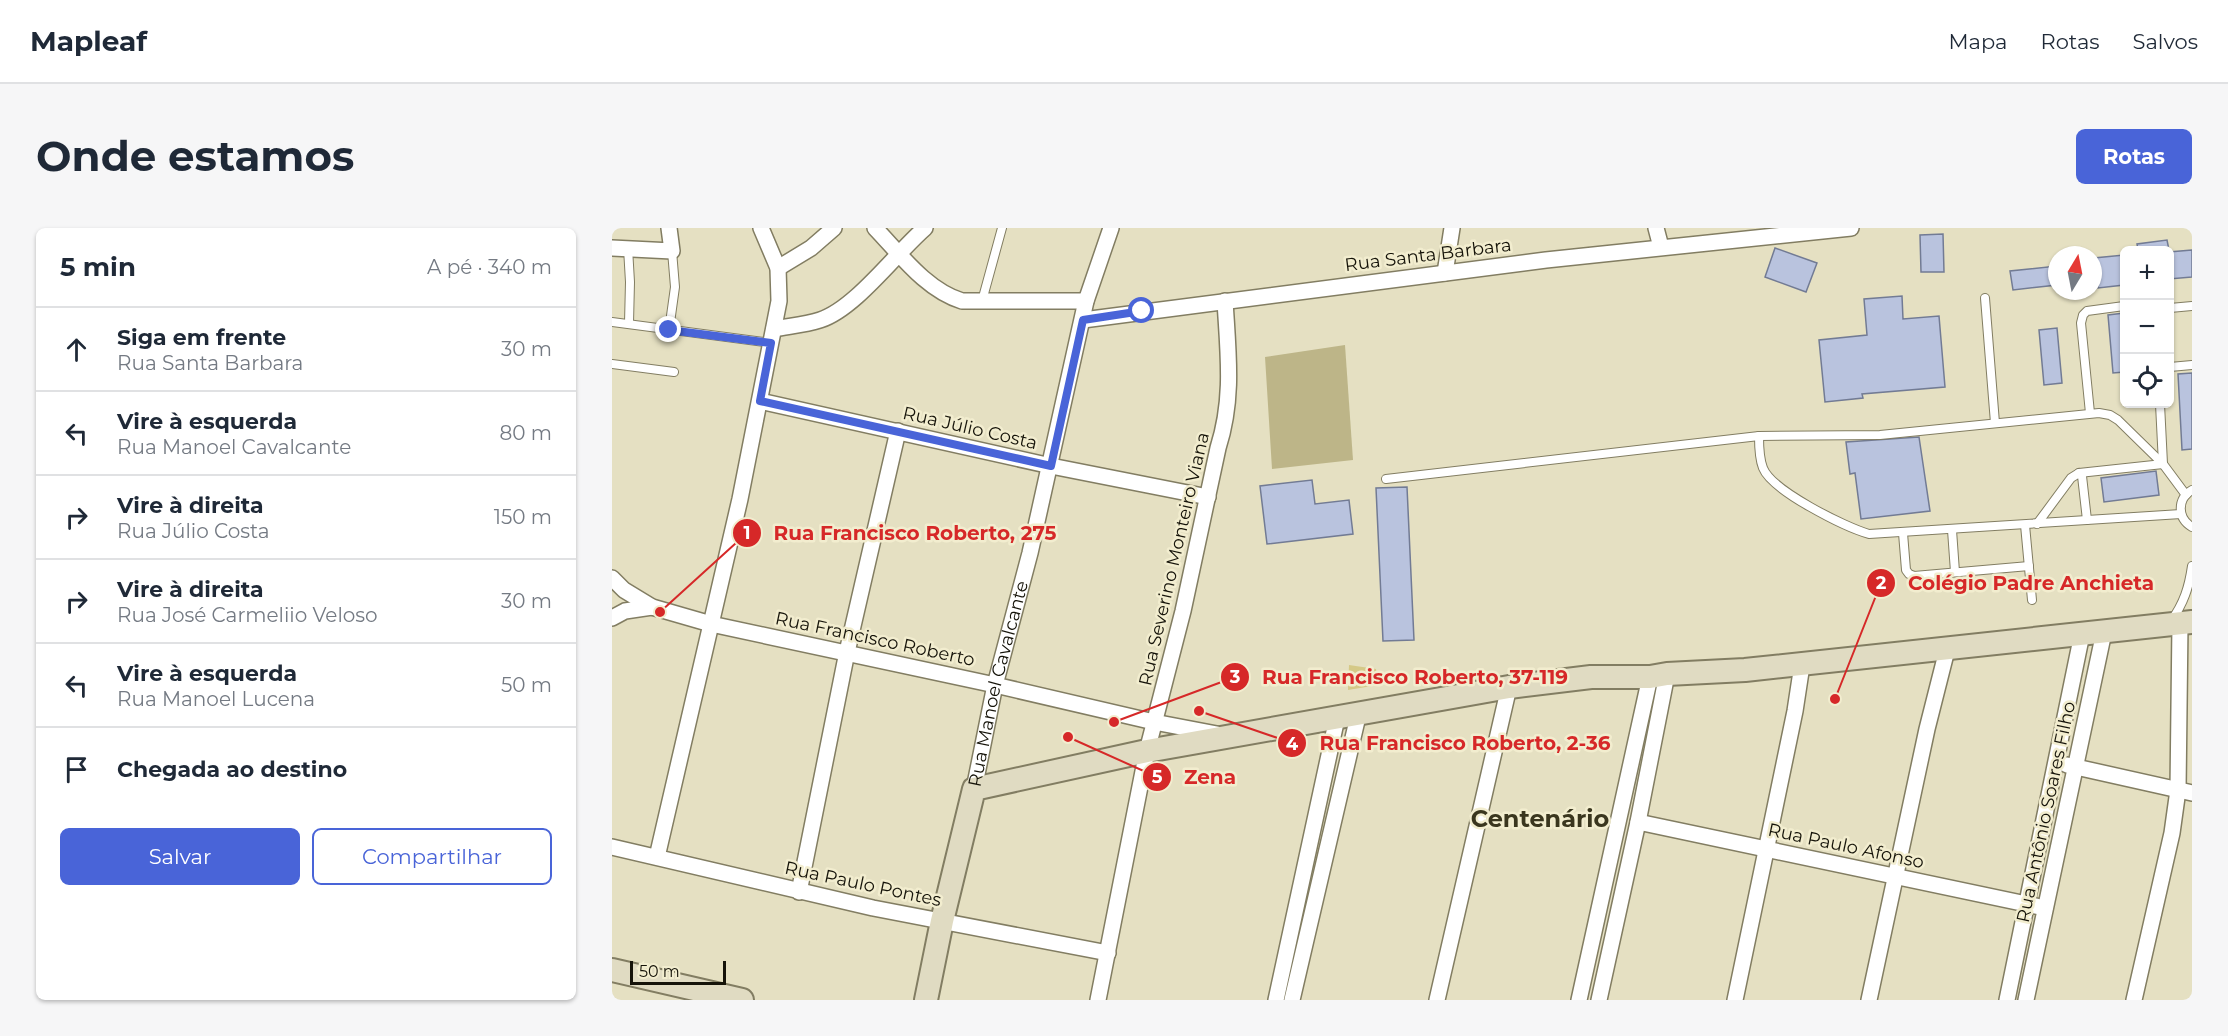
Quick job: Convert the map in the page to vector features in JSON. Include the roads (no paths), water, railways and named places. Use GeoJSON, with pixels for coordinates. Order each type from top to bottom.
{"type":"FeatureCollection","features":[{"type":"Feature","properties":{"kind":"street"},"geometry":{"type":"LineString","coordinates":[[612,248],[672,251],[669,228]]}},
{"type":"Feature","properties":{"kind":"street"},"geometry":{"type":"LineString","coordinates":[[657,857],[740,499],[779,301],[778,268],[761,228]]}},
{"type":"Feature","properties":{"kind":"street"},"geometry":{"type":"LineString","coordinates":[[778,268],[811,248],[834,228]]}},
{"type":"Feature","properties":{"kind":"street"},"geometry":{"type":"LineString","coordinates":[[875,228],[938,290],[962,302],[1086,301]]}},
{"type":"Feature","properties":{"kind":"street"},"geometry":{"type":"LineString","coordinates":[[773,336],[822,320],[835,312],[858,295],[925,228]]}},
{"type":"Feature","properties":{"kind":"street","name":"Rua Manoel Cavalcante"},"geometry":{"type":"LineString","coordinates":[[926,1000],[995,685],[1051,466],[1086,301],[1111,228]]}},
{"type":"Feature","properties":{"kind":"street"},"geometry":{"type":"LineString","coordinates":[[1445,273],[1452,228]]}},
{"type":"Feature","properties":{"kind":"street"},"geometry":{"type":"LineString","coordinates":[[1656,228],[1661,247]]}},
{"type":"Feature","properties":{"kind":"street","name":"Rua Santa Barbara"},"geometry":{"type":"LineString","coordinates":[[1083,320],[1661,247],[1721,235],[1851,228]]}},
{"type":"Feature","properties":{"kind":"street","name":"Rua Severino Monteiro Viana"},"geometry":{"type":"LineString","coordinates":[[1098,1000],[1147,751],[1183,611],[1218,448],[1226,423],[1230,391],[1225,301]]}},
{"type":"Feature","properties":{"kind":"street","name":"Rua Júlio Costa"},"geometry":{"type":"LineString","coordinates":[[760,401],[1051,466],[1208,497]]}},
{"type":"Feature","properties":{"kind":"street"},"geometry":{"type":"LineString","coordinates":[[799,892],[847,652],[898,431]]}},
{"type":"Feature","properties":{"kind":"street","name":"Rua Francisco Roberto"},"geometry":{"type":"LineString","coordinates":[[612,578],[624,590],[652,607],[711,624],[847,652],[1154,722],[1232,737]]}},
{"type":"Feature","properties":{"kind":"street","name":"Rua Francisco Roberto"},"geometry":{"type":"LineString","coordinates":[[612,618],[625,611],[652,607]]}},
{"type":"Feature","properties":{"kind":"street"},"geometry":{"type":"LineString","coordinates":[[974,789],[1147,751],[1509,687],[1591,677],[1659,675],[1802,665],[2180,623],[2185,791],[2172,833],[2134,1000]]}},
{"type":"Feature","properties":{"kind":"street","name":"Rua Antônio Soares Filho"},"geometry":{"type":"LineString","coordinates":[[2007,1000],[2056,762],[2093,633]]}},
{"type":"Feature","properties":{"kind":"street","name":"Rua Antônio Soares Filho"},"geometry":{"type":"LineString","coordinates":[[2026,1000],[2076,767],[2093,633]]}},
{"type":"Feature","properties":{"kind":"street"},"geometry":{"type":"LineString","coordinates":[[1869,1000],[1927,729],[1947,650]]}},
{"type":"Feature","properties":{"kind":"street"},"geometry":{"type":"LineString","coordinates":[[1735,1000],[1795,711],[1802,665]]}},
{"type":"Feature","properties":{"kind":"street"},"geometry":{"type":"LineString","coordinates":[[1599,1000],[1638,822],[1659,675]]}},
{"type":"Feature","properties":{"kind":"street"},"geometry":{"type":"LineString","coordinates":[[1579,1000],[1659,675]]}},
{"type":"Feature","properties":{"kind":"street"},"geometry":{"type":"LineString","coordinates":[[1437,1000],[1509,687]]}},
{"type":"Feature","properties":{"kind":"street"},"geometry":{"type":"LineString","coordinates":[[1292,1000],[1359,712]]}},
{"type":"Feature","properties":{"kind":"street"},"geometry":{"type":"LineString","coordinates":[[1276,1000],[1337,718]]}},
{"type":"Feature","properties":{"kind":"street"},"geometry":{"type":"LineString","coordinates":[[2056,762],[2185,791]]}},
{"type":"Feature","properties":{"kind":"street","name":"Rua Paulo Afonso"},"geometry":{"type":"LineString","coordinates":[[1638,822],[2045,908]]}},
{"type":"Feature","properties":{"kind":"street","name":"Rua Paulo Pontes"},"geometry":{"type":"LineString","coordinates":[[612,847],[799,892],[1108,953]]}},
{"type":"Feature","properties":{"kind":"street"},"geometry":{"type":"LineString","coordinates":[[612,970],[742,1000]]}},
{"type":"Feature","properties":{"kind":"lane"},"geometry":{"type":"LineString","coordinates":[[982,301],[1002,228]]}},
{"type":"Feature","properties":{"kind":"lane"},"geometry":{"type":"LineString","coordinates":[[628,248],[629,323]]}},
{"type":"Feature","properties":{"kind":"lane"},"geometry":{"type":"LineString","coordinates":[[669,330],[675,287],[672,251]]}},
{"type":"Feature","properties":{"kind":"lane"},"geometry":{"type":"LineString","coordinates":[[1985,298],[1995,423]]}},
{"type":"Feature","properties":{"kind":"lane"},"geometry":{"type":"LineString","coordinates":[[2174,308],[2192,306]]}},
{"type":"Feature","properties":{"kind":"lane"},"geometry":{"type":"LineString","coordinates":[[2090,413],[2081,322],[2087,311],[2120,307]]}},
{"type":"Feature","properties":{"kind":"lane"},"geometry":{"type":"LineString","coordinates":[[612,322],[669,330],[773,336]]}},
{"type":"Feature","properties":{"kind":"lane"},"geometry":{"type":"LineString","coordinates":[[612,364],[674,372]]}},
{"type":"Feature","properties":{"kind":"lane"},"geometry":{"type":"LineString","coordinates":[[2174,367],[2192,365]]}},
{"type":"Feature","properties":{"kind":"lane"},"geometry":{"type":"LineString","coordinates":[[2160,408],[2163,464]]}},
{"type":"Feature","properties":{"kind":"lane"},"geometry":{"type":"LineString","coordinates":[[1386,479],[1759,436],[1880,435],[2105,413],[2118,420],[2189,493],[2180,507],[2184,520],[2192,527]]}},
{"type":"Feature","properties":{"kind":"lane"},"geometry":{"type":"LineString","coordinates":[[1759,436],[1763,470],[1775,484],[1798,500],[1869,534],[2181,514]]}},
{"type":"Feature","properties":{"kind":"lane"},"geometry":{"type":"LineString","coordinates":[[2037,524],[2071,478],[2079,473],[2163,464]]}},
{"type":"Feature","properties":{"kind":"lane"},"geometry":{"type":"LineString","coordinates":[[2079,473],[2082,476],[2086,520]]}},
{"type":"Feature","properties":{"kind":"lane"},"geometry":{"type":"LineString","coordinates":[[2025,525],[2032,600]]}},
{"type":"Feature","properties":{"kind":"lane"},"geometry":{"type":"LineString","coordinates":[[1952,530],[1955,572]]}},
{"type":"Feature","properties":{"kind":"lane"},"geometry":{"type":"LineString","coordinates":[[1904,533],[1906,570],[1914,576],[2029,566]]}},
{"type":"Feature","properties":{"kind":"lane"},"geometry":{"type":"LineString","coordinates":[[2180,623],[2181,606],[2187,593],[2192,566]]}},
{"type":"Feature","properties":{"kind":"place","name":"Rua Francisco Roberto, 275"},"geometry":{"type":"Point","coordinates":[660,612]}},
{"type":"Feature","properties":{"kind":"place","name":"Colégio Padre Anchieta"},"geometry":{"type":"Point","coordinates":[1835,699]}},
{"type":"Feature","properties":{"kind":"place","name":"Rua Francisco Roberto, 2-36"},"geometry":{"type":"Point","coordinates":[1199,711]}},
{"type":"Feature","properties":{"kind":"place","name":"Rua Francisco Roberto, 37-119"},"geometry":{"type":"Point","coordinates":[1114,722]}},
{"type":"Feature","properties":{"kind":"place","name":"Zena"},"geometry":{"type":"Point","coordinates":[1068,737]}},
{"type":"Feature","properties":{"kind":"district","name":"Centenário"},"geometry":{"type":"Point","coordinates":[1540,818]}}]}
